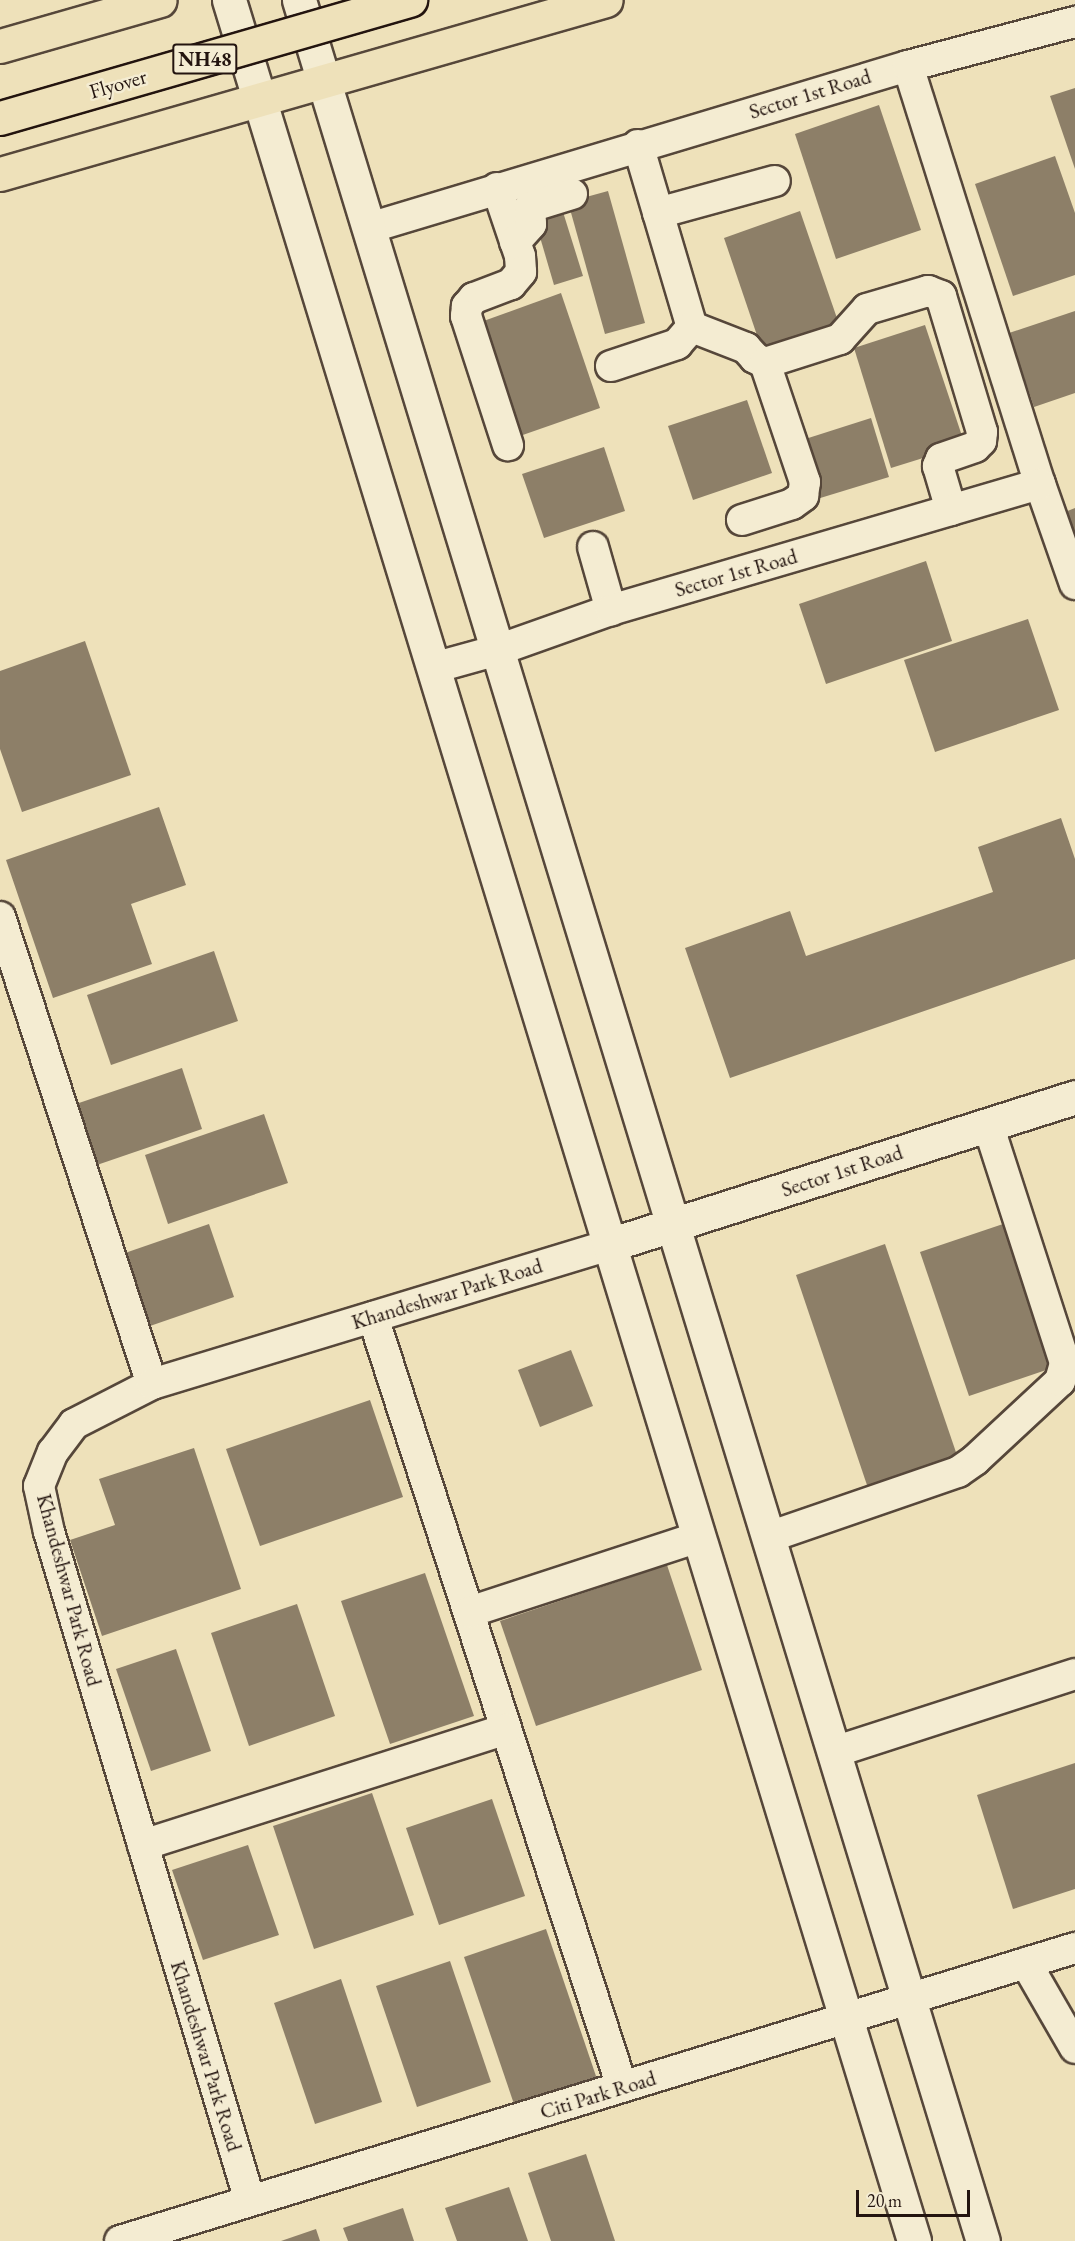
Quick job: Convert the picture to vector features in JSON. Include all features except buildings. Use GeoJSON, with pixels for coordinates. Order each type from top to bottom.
{"type":"FeatureCollection","features":[{"type":"Feature","properties":{"kind":"highway"},"geometry":{"type":"LineString","coordinates":[[0,46],[160,0]]}},
{"type":"Feature","properties":{"kind":"highway","name":"Flyover"},"geometry":{"type":"LineString","coordinates":[[0,118],[410,0]]}},
{"type":"Feature","properties":{"kind":"highway"},"geometry":{"type":"LineString","coordinates":[[0,174],[606,0]]}},
{"type":"Feature","properties":{"kind":"main road"},"geometry":{"type":"LineString","coordinates":[[229,0],[914,2241]]}},
{"type":"Feature","properties":{"kind":"main road"},"geometry":{"type":"LineString","coordinates":[[299,0],[983,2241]]}},
{"type":"Feature","properties":{"kind":"main road","name":"Sector 1st Road"},"geometry":{"type":"LineString","coordinates":[[609,1245],[1075,1097]]}},
{"type":"Feature","properties":{"kind":"street","name":"Sector 1st Road"},"geometry":{"type":"LineString","coordinates":[[369,228],[908,66],[1075,22]]}},
{"type":"Feature","properties":{"kind":"street"},"geometry":{"type":"LineString","coordinates":[[908,66],[1040,484],[1075,584]]}},
{"type":"Feature","properties":{"kind":"street"},"geometry":{"type":"LineString","coordinates":[[638,146],[692,327]]}},
{"type":"Feature","properties":{"kind":"street"},"geometry":{"type":"LineString","coordinates":[[658,213],[775,181]]}},
{"type":"Feature","properties":{"kind":"street"},"geometry":{"type":"LineString","coordinates":[[497,188],[515,242],[521,272],[511,284],[474,298],[467,306],[466,316],[508,445]]}},
{"type":"Feature","properties":{"kind":"street"},"geometry":{"type":"LineString","coordinates":[[515,242],[531,224],[530,207],[572,194]]}},
{"type":"Feature","properties":{"kind":"street"},"geometry":{"type":"LineString","coordinates":[[765,363],[840,339],[867,309],[928,291],[941,296],[982,432],[981,441],[975,447],[941,459],[938,466],[951,510]]}},
{"type":"Feature","properties":{"kind":"street"},"geometry":{"type":"LineString","coordinates":[[692,327],[746,348],[765,363],[805,482],[803,496],[792,504],[742,520]]}},
{"type":"Feature","properties":{"kind":"street"},"geometry":{"type":"LineString","coordinates":[[610,366],[677,344],[692,327]]}},
{"type":"Feature","properties":{"kind":"street","name":"Sector 1st Road"},"geometry":{"type":"LineString","coordinates":[[433,668],[498,650],[611,610],[1040,484]]}},
{"type":"Feature","properties":{"kind":"street"},"geometry":{"type":"LineString","coordinates":[[593,547],[611,610]]}},
{"type":"Feature","properties":{"kind":"street"},"geometry":{"type":"LineString","coordinates":[[2,933],[152,1384]]}},
{"type":"Feature","properties":{"kind":"street"},"geometry":{"type":"LineString","coordinates":[[768,1537],[958,1473],[1060,1381],[1065,1363],[988,1125]]}},
{"type":"Feature","properties":{"kind":"street","name":"Khandeshwar Park Road"},"geometry":{"type":"LineString","coordinates":[[250,2201],[49,1532],[39,1486],[53,1452],[74,1424],[152,1384],[609,1245]]}},
{"type":"Feature","properties":{"kind":"street"},"geometry":{"type":"LineString","coordinates":[[373,1317],[622,2087]]}},
{"type":"Feature","properties":{"kind":"street"},"geometry":{"type":"LineString","coordinates":[[469,1612],[699,1538]]}},
{"type":"Feature","properties":{"kind":"street"},"geometry":{"type":"LineString","coordinates":[[834,1752],[1075,1674]]}},
{"type":"Feature","properties":{"kind":"street"},"geometry":{"type":"LineString","coordinates":[[143,1845],[506,1729]]}},
{"type":"Feature","properties":{"kind":"street","name":"Citi Park Road"},"geometry":{"type":"LineString","coordinates":[[120,2241],[1075,1948]]}},
{"type":"Feature","properties":{"kind":"street"},"geometry":{"type":"LineString","coordinates":[[1026,1963],[1075,2048]]}}]}
